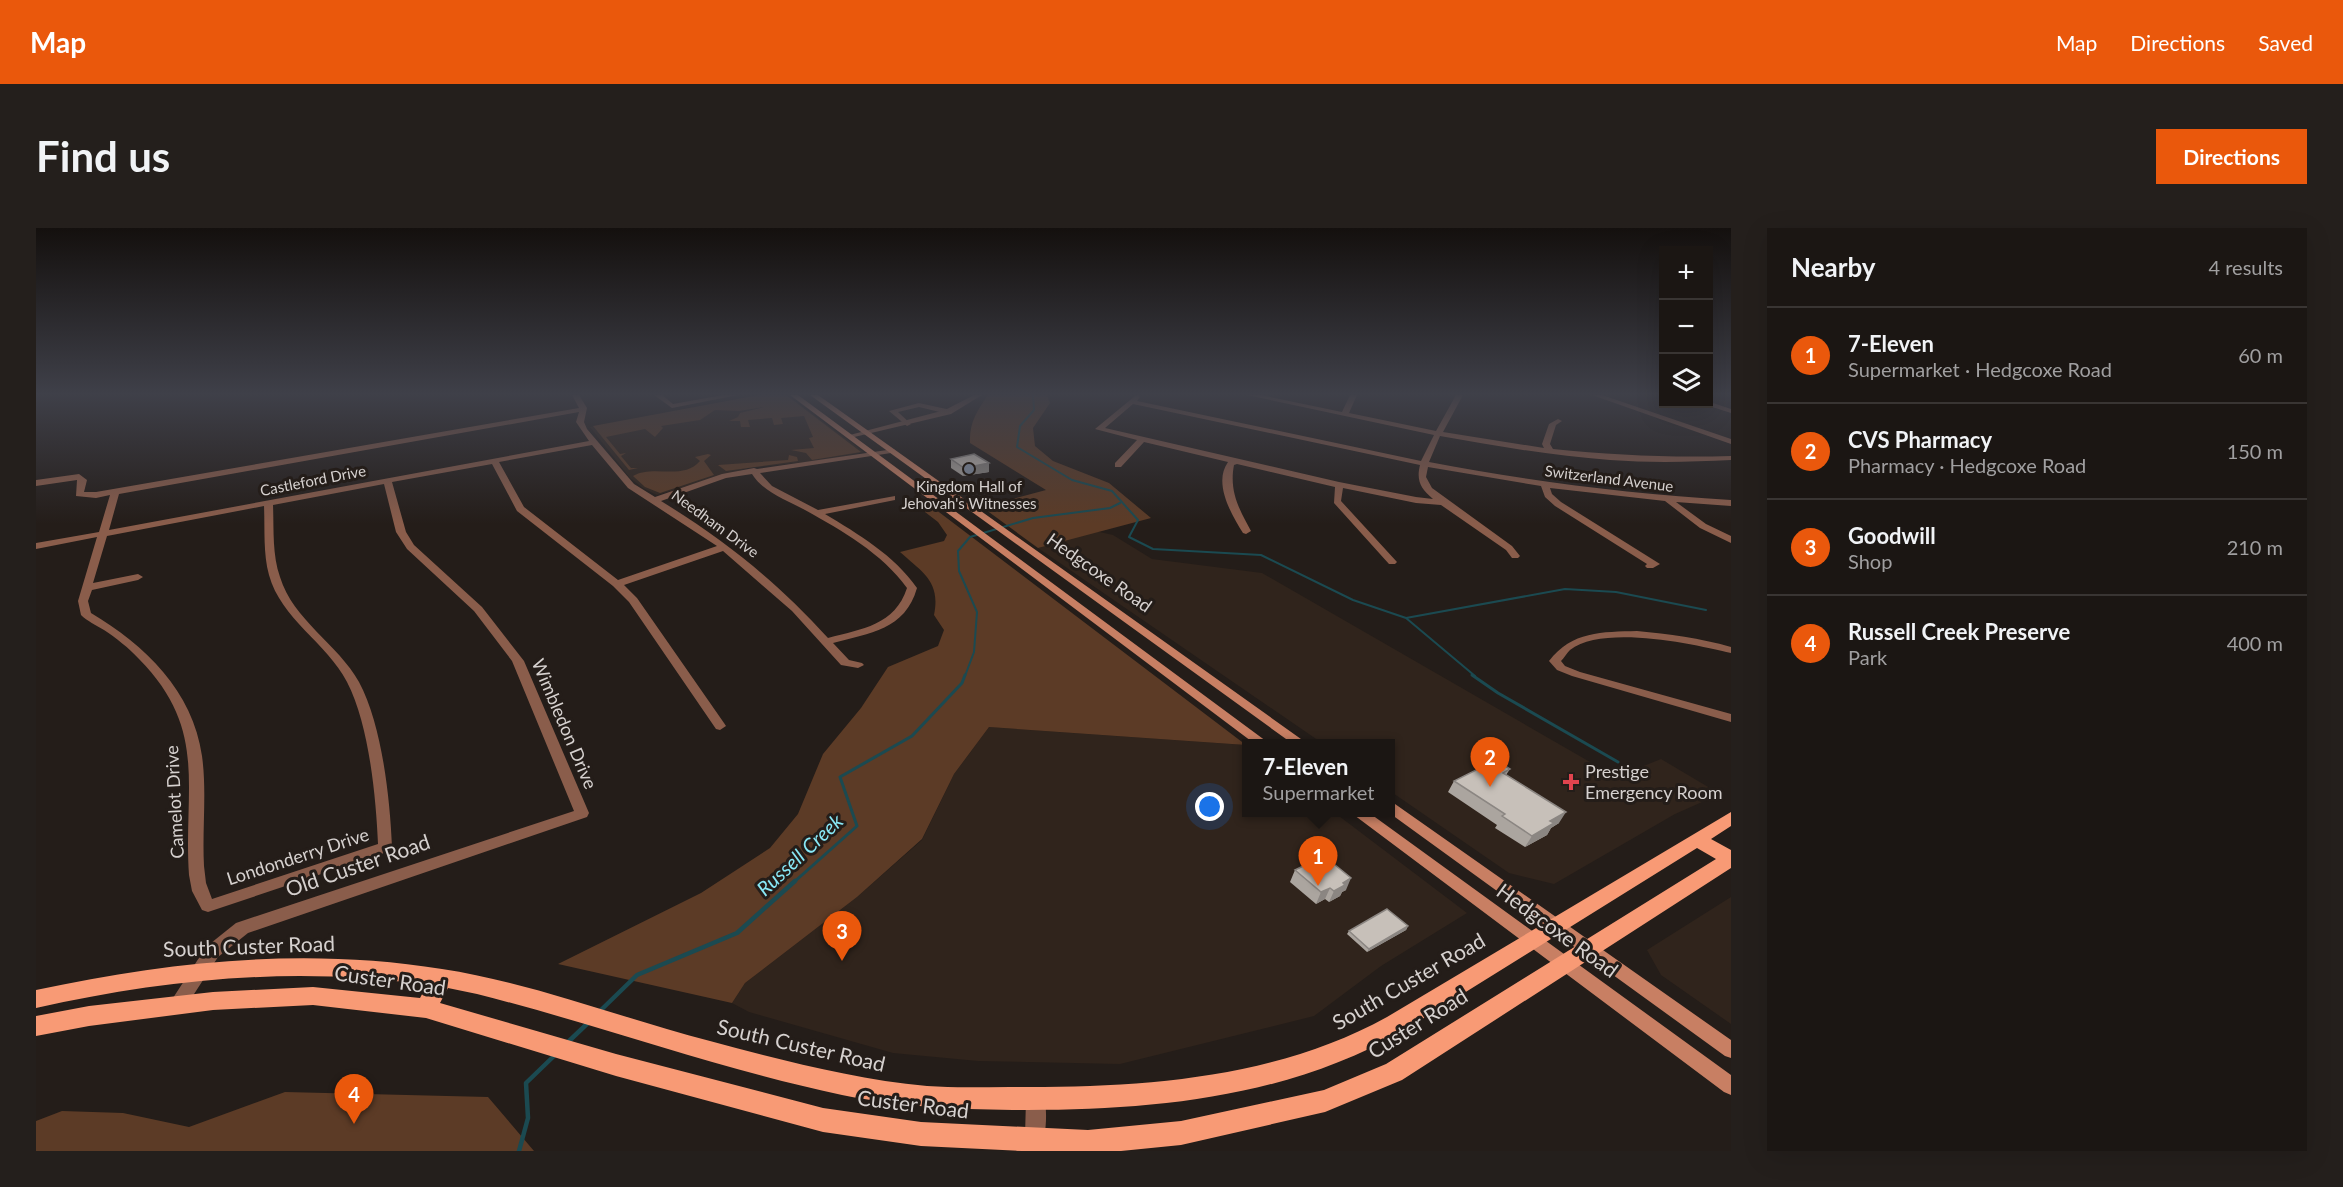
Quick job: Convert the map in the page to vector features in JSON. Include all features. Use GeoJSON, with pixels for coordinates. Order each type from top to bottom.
{"type":"FeatureCollection","features":[{"type":"Feature","properties":{"kind":"main road","name":"Hedgcoxe Road"},"geometry":{"type":"LineString","coordinates":[[853,438],[1257,739]]}},
{"type":"Feature","properties":{"kind":"main road","name":"Hedgcoxe Road"},"geometry":{"type":"LineString","coordinates":[[873,438],[1295,739]]}},
{"type":"Feature","properties":{"kind":"main road"},"geometry":{"type":"LineString","coordinates":[[1076,605],[1098,598]]}},
{"type":"Feature","properties":{"kind":"main road"},"geometry":{"type":"LineString","coordinates":[[1240,726],[1263,716]]}},
{"type":"Feature","properties":{"kind":"main road","name":"Hedgcoxe Road"},"geometry":{"type":"LineString","coordinates":[[1395,811],[1731,1050]]}},
{"type":"Feature","properties":{"kind":"main road","name":"Hedgcoxe Road"},"geometry":{"type":"LineString","coordinates":[[1362,817],[1731,1086]]}},
{"type":"Feature","properties":{"kind":"main road"},"geometry":{"type":"LineString","coordinates":[[1531,940],[1731,818]]}},
{"type":"Feature","properties":{"kind":"main road"},"geometry":{"type":"LineString","coordinates":[[1697,839],[1731,859]]}},
{"type":"Feature","properties":{"kind":"main road","name":"Custer Road"},"geometry":{"type":"LineString","coordinates":[[36,1026],[179,1004],[313,996],[426,1008],[513,1036],[823,1120],[1036,1147],[1181,1133],[1325,1101],[1394,1072],[1588,947],[1731,859]]}},
{"type":"Feature","properties":{"kind":"main road","name":"South Custer Road"},"geometry":{"type":"LineString","coordinates":[[36,999],[127,980],[199,971],[329,966],[442,978],[494,989],[639,1032],[798,1074],[880,1090],[927,1097],[1036,1099],[1110,1097],[1202,1086],[1273,1073],[1346,1050],[1395,1024],[1531,940]]}},
{"type":"Feature","properties":{"kind":"main road"},"geometry":{"type":"LineString","coordinates":[[426,1008],[442,978]]}},
{"type":"Feature","properties":{"kind":"street"},"geometry":{"type":"LineString","coordinates":[[36,483],[79,477],[83,480],[79,495],[114,492],[422,438]]}},
{"type":"Feature","properties":{"kind":"street","name":"Needham Drive"},"geometry":{"type":"LineString","coordinates":[[592,438],[631,486],[725,548],[796,609],[845,663],[858,665]]}},
{"type":"Feature","properties":{"kind":"street"},"geometry":{"type":"LineString","coordinates":[[1134,438],[1339,485],[1416,500],[1443,502]]}},
{"type":"Feature","properties":{"kind":"street","name":"Switzerland Avenue"},"geometry":{"type":"LineString","coordinates":[[1302,438],[1545,486],[1669,501],[1731,503]]}},
{"type":"Feature","properties":{"kind":"street"},"geometry":{"type":"LineString","coordinates":[[1437,438],[1425,464],[1422,478],[1425,486],[1443,502],[1509,548],[1515,556]]}},
{"type":"Feature","properties":{"kind":"street"},"geometry":{"type":"LineString","coordinates":[[1477,438],[1549,450],[1658,459],[1731,458]]}},
{"type":"Feature","properties":{"kind":"street"},"geometry":{"type":"LineString","coordinates":[[1548,438],[1546,444],[1549,450]]}},
{"type":"Feature","properties":{"kind":"street"},"geometry":{"type":"LineString","coordinates":[[1118,465],[1142,440]]}},
{"type":"Feature","properties":{"kind":"street","name":"Castleford Drive"},"geometry":{"type":"LineString","coordinates":[[36,546],[595,442]]}},
{"type":"Feature","properties":{"kind":"street"},"geometry":{"type":"LineString","coordinates":[[655,500],[707,481],[754,470],[891,451]]}},
{"type":"Feature","properties":{"kind":"street"},"geometry":{"type":"LineString","coordinates":[[494,460],[520,509],[617,584],[652,625],[720,726]]}},
{"type":"Feature","properties":{"kind":"street"},"geometry":{"type":"LineString","coordinates":[[1235,461],[1230,464],[1227,474],[1227,494],[1246,531]]}},
{"type":"Feature","properties":{"kind":"street"},"geometry":{"type":"LineString","coordinates":[[754,470],[762,483],[817,513],[889,563],[908,580],[912,588],[910,600],[897,618],[826,642]]}},
{"type":"Feature","properties":{"kind":"street","name":"Wimbledon Drive"},"geometry":{"type":"LineString","coordinates":[[387,480],[401,532],[410,547],[478,609],[498,632],[518,661],[582,813]]}},
{"type":"Feature","properties":{"kind":"street"},"geometry":{"type":"LineString","coordinates":[[1339,485],[1337,501],[1392,562]]}},
{"type":"Feature","properties":{"kind":"street"},"geometry":{"type":"LineString","coordinates":[[1545,486],[1548,495],[1558,504],[1655,564],[1650,566]]}},
{"type":"Feature","properties":{"kind":"street","name":"Camelot Drive"},"geometry":{"type":"LineString","coordinates":[[114,492],[89,587],[83,601],[86,615],[137,648],[182,706],[195,754],[196,859],[200,895],[208,906]]}},
{"type":"Feature","properties":{"kind":"street"},"geometry":{"type":"LineString","coordinates":[[817,513],[892,498]]}},
{"type":"Feature","properties":{"kind":"street"},"geometry":{"type":"LineString","coordinates":[[1669,501],[1703,526],[1731,540]]}},
{"type":"Feature","properties":{"kind":"street","name":"Londonderry Drive"},"geometry":{"type":"LineString","coordinates":[[208,906],[385,847],[385,825],[369,730],[354,682],[276,584],[268,503]]}},
{"type":"Feature","properties":{"kind":"street"},"geometry":{"type":"LineString","coordinates":[[617,584],[725,548]]}},
{"type":"Feature","properties":{"kind":"street"},"geometry":{"type":"LineString","coordinates":[[89,587],[138,577]]}},
{"type":"Feature","properties":{"kind":"street"},"geometry":{"type":"LineString","coordinates":[[1731,650],[1679,637],[1614,635],[1578,642],[1566,649],[1555,661],[1561,668],[1731,718]]}},
{"type":"Feature","properties":{"kind":"street","name":"Old Custer Road"},"geometry":{"type":"LineString","coordinates":[[179,1004],[212,952],[242,928],[582,813]]}},
{"type":"Feature","properties":{"kind":"street"},"geometry":{"type":"LineString","coordinates":[[1036,1099],[1036,1147]]}},
{"type":"Feature","properties":{"kind":"shaded area"},"geometry":{"type":"Polygon","coordinates":[[[599,438],[845,438],[864,452],[828,460],[748,468],[657,495],[630,478],[599,438]]]}},
{"type":"Feature","properties":{"kind":"shaded area"},"geometry":{"type":"Polygon","coordinates":[[[603,438],[607,438],[620,454],[626,453],[621,456],[631,468],[638,468],[629,470],[603,438]]]}},
{"type":"Feature","properties":{"kind":"shaded area"},"geometry":{"type":"Polygon","coordinates":[[[809,438],[843,438],[861,452],[812,460],[806,453],[791,450],[814,448],[809,438]]]}},
{"type":"Feature","properties":{"kind":"shaded area"},"geometry":{"type":"Polygon","coordinates":[[[970,438],[1034,438],[1035,446],[1053,461],[1109,483],[1151,518],[1038,548],[982,507],[1046,490],[970,443],[970,438]]]}},
{"type":"Feature","properties":{"kind":"shaded area"},"geometry":{"type":"Polygon","coordinates":[[[711,455],[704,461],[714,475],[660,493],[645,487],[633,476],[650,471],[685,470],[700,461],[695,457],[711,455]]]}},
{"type":"Feature","properties":{"kind":"shaded area"},"geometry":{"type":"Polygon","coordinates":[[[789,455],[797,457],[798,461],[726,471],[718,465],[788,460],[789,455]]]}},
{"type":"Feature","properties":{"kind":"shaded area"},"geometry":{"type":"Polygon","coordinates":[[[927,503],[1242,742],[1242,745],[989,727],[954,774],[922,839],[857,897],[745,983],[732,1003],[558,964],[701,893],[770,848],[798,814],[823,754],[861,708],[888,667],[938,646],[944,630],[934,615],[935,594],[932,585],[928,578],[900,552],[944,541],[947,535],[938,522],[925,512],[927,503]]]}},
{"type":"Feature","properties":{"kind":"shaded area"},"geometry":{"type":"Polygon","coordinates":[[[1095,531],[1113,535],[1152,559],[1262,573],[1604,770],[1621,775],[1661,759],[1720,794],[1675,814],[1554,884],[1509,873],[1395,794],[1395,739],[1316,739],[1038,548],[1095,531]]]}},
{"type":"Feature","properties":{"kind":"shaded area"},"geometry":{"type":"Polygon","coordinates":[[[989,727],[1242,745],[1242,817],[1340,817],[1467,913],[1381,966],[1314,1016],[1120,1064],[978,1061],[893,1053],[749,1012],[732,1003],[745,983],[857,897],[922,840],[954,774],[989,727]]]}},
{"type":"Feature","properties":{"kind":"shaded area"},"geometry":{"type":"Polygon","coordinates":[[[1731,897],[1731,1024],[1661,975],[1647,950],[1731,897]]]}},
{"type":"Feature","properties":{"kind":"shaded area"},"geometry":{"type":"Polygon","coordinates":[[[285,1092],[488,1097],[534,1151],[36,1151],[36,1121],[62,1111],[123,1113],[189,1127],[285,1092]]]}},
{"type":"Feature","properties":{"kind":"building"},"geometry":{"type":"Polygon","coordinates":[[[974,454],[989,463],[964,468],[951,459],[974,454]]]}},
{"type":"Feature","properties":{"kind":"building"},"geometry":{"type":"Polygon","coordinates":[[[1499,762],[1510,769],[1503,773],[1566,812],[1550,821],[1554,823],[1532,836],[1502,816],[1505,814],[1454,781],[1488,764],[1492,766],[1499,762]]]}},
{"type":"Feature","properties":{"kind":"building"},"geometry":{"type":"Polygon","coordinates":[[[1324,856],[1351,878],[1343,883],[1345,885],[1334,891],[1330,888],[1321,892],[1295,870],[1324,856]]]}},
{"type":"Feature","properties":{"kind":"building"},"geometry":{"type":"Polygon","coordinates":[[[1387,909],[1408,926],[1369,949],[1349,931],[1387,909]]]}},
{"type":"Feature","properties":{"kind":"waterway"},"geometry":{"type":"LineString","coordinates":[[1018,438],[1017,447],[1072,480],[1112,491],[1138,520],[1129,537],[1153,549],[1261,555],[1353,600],[1406,618]]}},
{"type":"Feature","properties":{"kind":"waterway","name":"Russell Creek"},"geometry":{"type":"LineString","coordinates":[[965,676],[974,652],[977,612],[959,571],[958,551],[970,537],[1033,518],[1110,508],[1120,503]]}},
{"type":"Feature","properties":{"kind":"waterway"},"geometry":{"type":"LineString","coordinates":[[1406,618],[1565,589],[1616,592],[1706,610]]}},
{"type":"Feature","properties":{"kind":"waterway"},"geometry":{"type":"LineString","coordinates":[[1406,618],[1475,676]]}},
{"type":"Feature","properties":{"kind":"waterway","name":"Russell Creek"},"geometry":{"type":"LineString","coordinates":[[793,883],[857,826],[840,777],[912,736],[962,683],[965,675]]}},
{"type":"Feature","properties":{"kind":"waterway"},"geometry":{"type":"LineString","coordinates":[[1472,675],[1498,693],[1618,762]]}},
{"type":"Feature","properties":{"kind":"waterway","name":"Russell Creek"},"geometry":{"type":"LineString","coordinates":[[600,1011],[637,975],[737,933],[795,881]]}},
{"type":"Feature","properties":{"kind":"waterway","name":"Russell Creek"},"geometry":{"type":"LineString","coordinates":[[568,1042],[589,1022]]}},
{"type":"Feature","properties":{"kind":"waterway","name":"Russell Creek"},"geometry":{"type":"LineString","coordinates":[[519,1151],[528,1118],[526,1083],[555,1055]]}},
{"type":"Feature","properties":{"kind":"place","name":"Kingdom Hall of Jehovah's Witnesses"},"geometry":{"type":"Point","coordinates":[969,469]}},
{"type":"Feature","properties":{"kind":"place","name":"Prestige Emergency Room"},"geometry":{"type":"Point","coordinates":[1571,782]}},
{"type":"Feature","properties":{"kind":"place","name":"CVS Pharmacy"},"geometry":{"type":"Point","coordinates":[1490,787]}},
{"type":"Feature","properties":{"kind":"place","name":"7-Eleven"},"geometry":{"type":"Point","coordinates":[1318,886]}},
{"type":"Feature","properties":{"kind":"place","name":"Goodwill"},"geometry":{"type":"Point","coordinates":[842,961]}},
{"type":"Feature","properties":{"kind":"place","name":"Russell Creek Preserve"},"geometry":{"type":"Point","coordinates":[354,1124]}}]}
